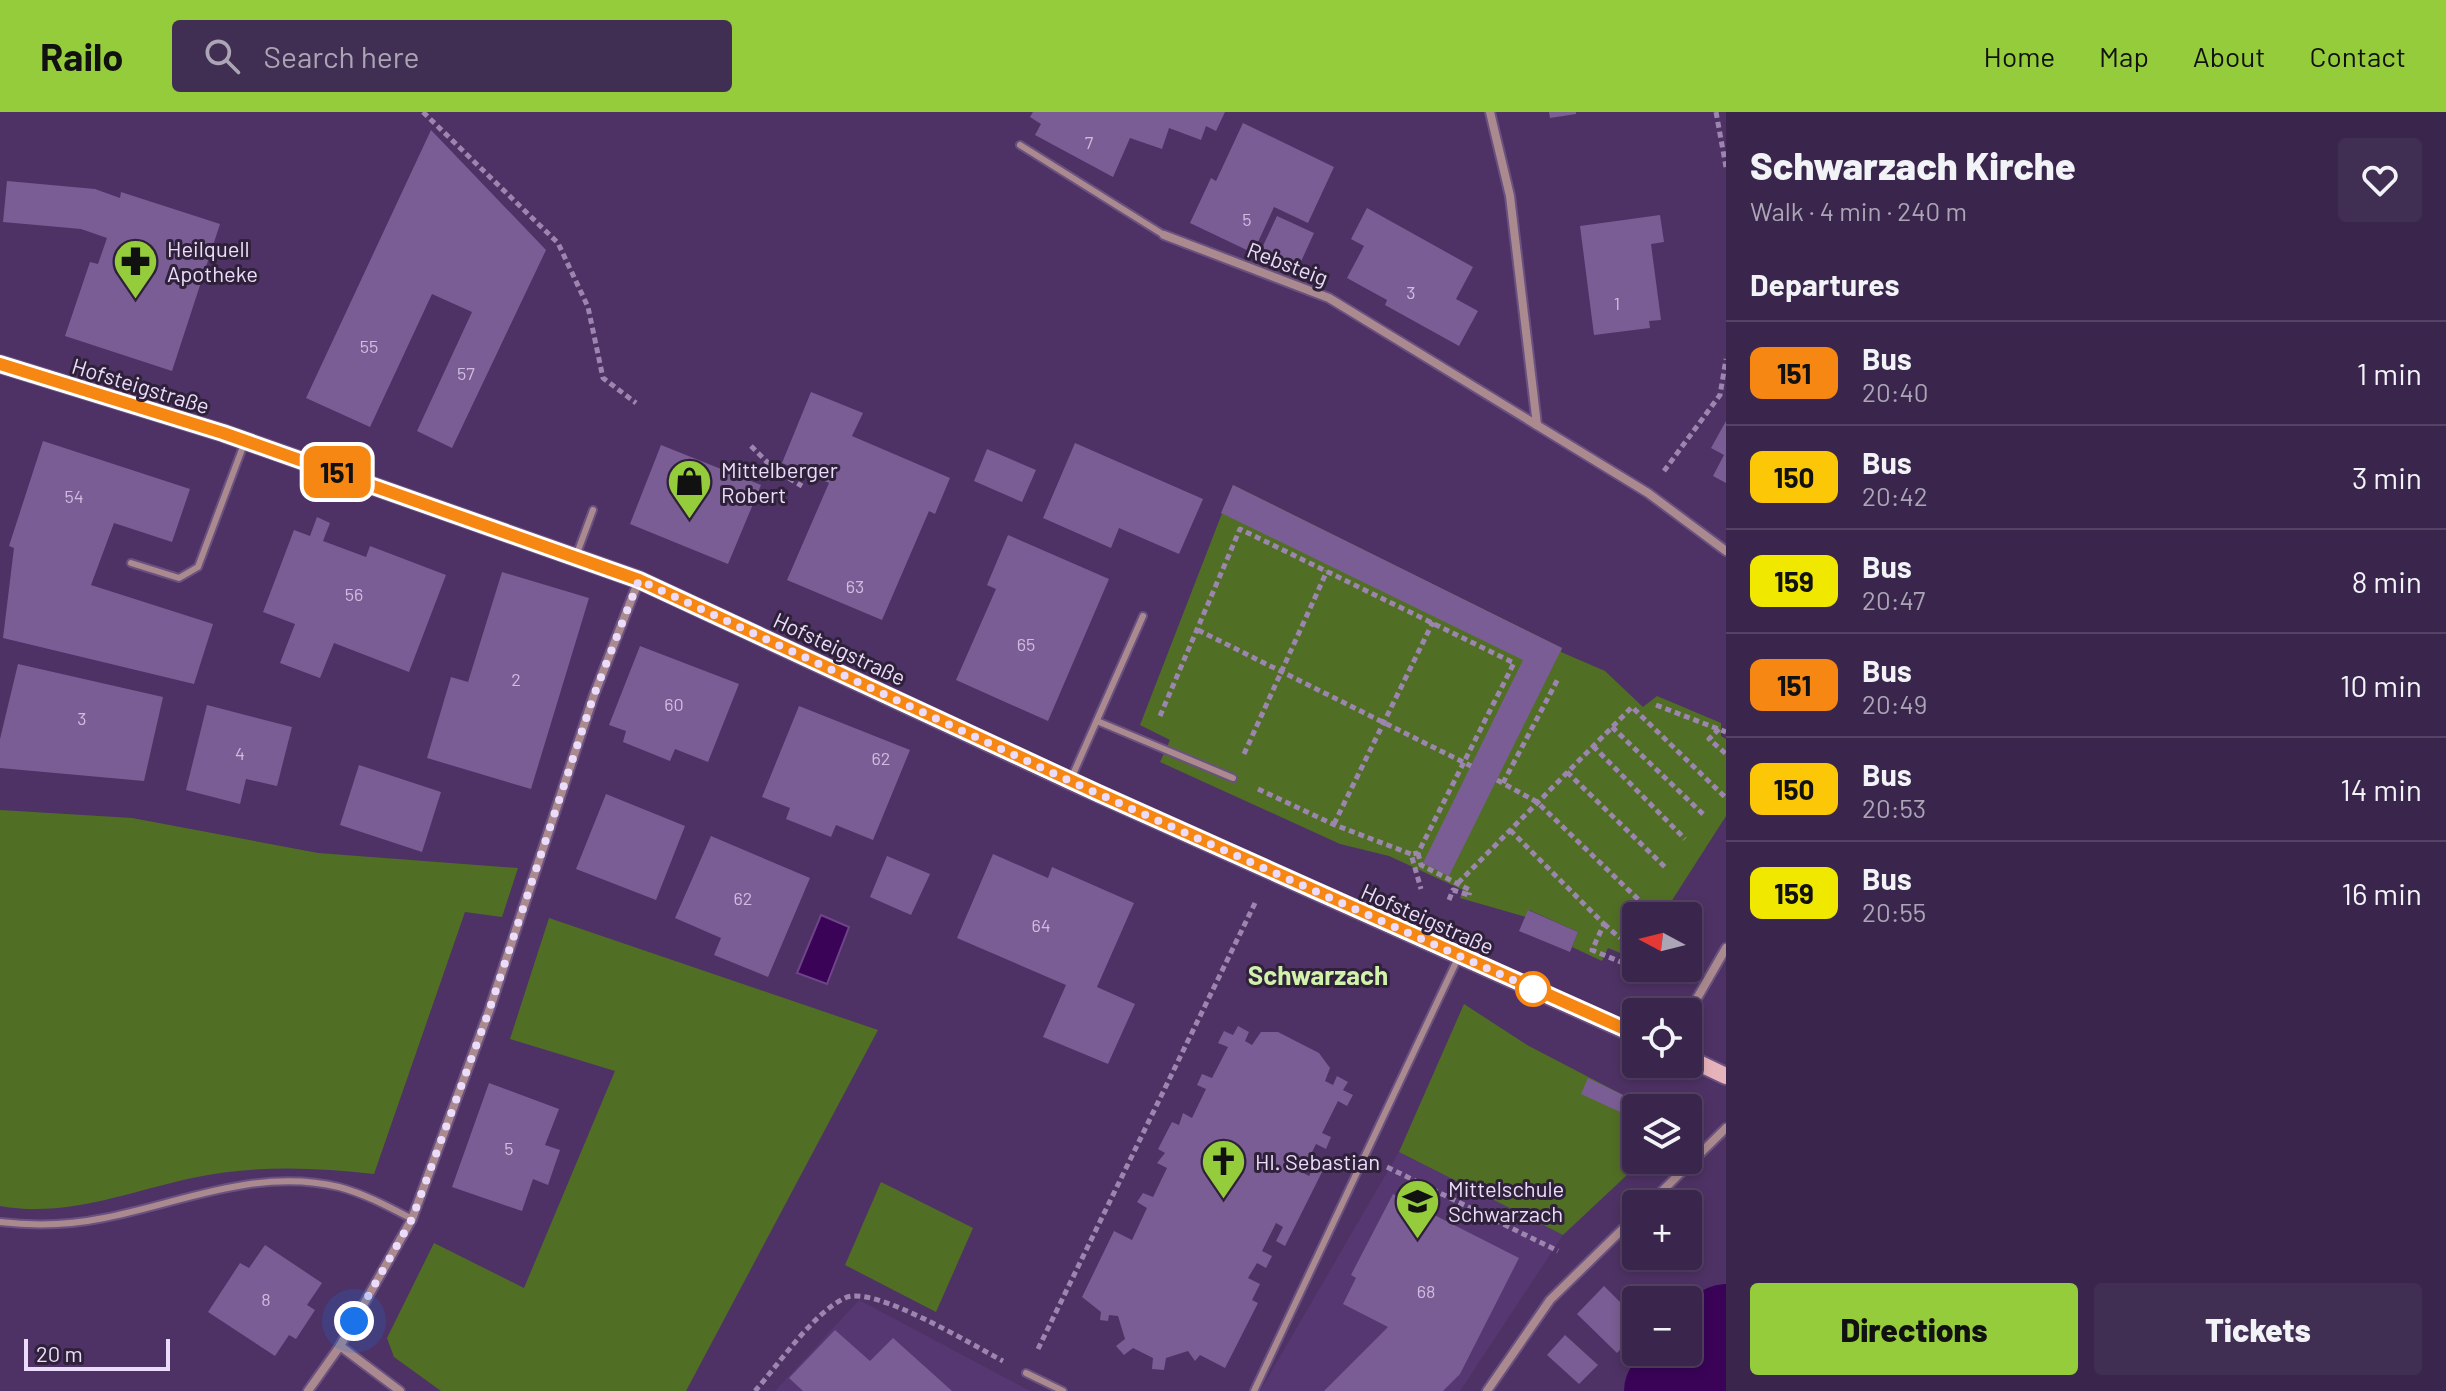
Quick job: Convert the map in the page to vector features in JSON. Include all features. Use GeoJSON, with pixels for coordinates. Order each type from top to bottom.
{"type":"FeatureCollection","features":[{"type":"Feature","properties":{"kind":"main road","name":"Hofsteigstraße"},"geometry":{"type":"LineString","coordinates":[[0,364],[245,441],[639,580],[1070,781],[1622,1029]]}},
{"type":"Feature","properties":{"kind":"main road"},"geometry":{"type":"LineString","coordinates":[[1702,1065],[1726,1076]]}},
{"type":"Feature","properties":{"kind":"street"},"geometry":{"type":"LineString","coordinates":[[1490,112],[1510,196],[1537,425]]}},
{"type":"Feature","properties":{"kind":"street","name":"Rebsteig"},"geometry":{"type":"LineString","coordinates":[[1164,235],[1329,298],[1648,493],[1726,551]]}},
{"type":"Feature","properties":{"kind":"street"},"geometry":{"type":"LineString","coordinates":[[308,1391],[340,1346],[412,1219],[489,1011],[594,695],[639,580]]}},
{"type":"Feature","properties":{"kind":"street"},"geometry":{"type":"LineString","coordinates":[[1697,998],[1726,948]]}},
{"type":"Feature","properties":{"kind":"street"},"geometry":{"type":"LineString","coordinates":[[1663,1190],[1726,1128]]}},
{"type":"Feature","properties":{"kind":"street"},"geometry":{"type":"LineString","coordinates":[[1487,1391],[1550,1300],[1622,1230]]}},
{"type":"Feature","properties":{"kind":"street"},"geometry":{"type":"LineString","coordinates":[[340,1346],[400,1391]]}},
{"type":"Feature","properties":{"kind":"lane","name":"Rebsteig"},"geometry":{"type":"LineString","coordinates":[[1020,145],[1164,235]]}},
{"type":"Feature","properties":{"kind":"lane"},"geometry":{"type":"LineString","coordinates":[[131,563],[179,578],[198,567],[245,441]]}},
{"type":"Feature","properties":{"kind":"lane"},"geometry":{"type":"LineString","coordinates":[[576,556],[593,510]]}},
{"type":"Feature","properties":{"kind":"lane"},"geometry":{"type":"LineString","coordinates":[[1070,781],[1143,616]]}},
{"type":"Feature","properties":{"kind":"lane"},"geometry":{"type":"LineString","coordinates":[[1097,721],[1233,778]]}},
{"type":"Feature","properties":{"kind":"lane"},"geometry":{"type":"LineString","coordinates":[[1254,1391],[1459,955]]}},
{"type":"Feature","properties":{"kind":"lane"},"geometry":{"type":"LineString","coordinates":[[0,1222],[67,1224],[107,1218],[167,1200],[264,1182],[294,1181],[357,1193],[412,1219]]}},
{"type":"Feature","properties":{"kind":"lane"},"geometry":{"type":"LineString","coordinates":[[1026,1373],[1063,1391]]}},
{"type":"Feature","properties":{"kind":"path"},"geometry":{"type":"LineString","coordinates":[[423,112],[558,243],[588,307],[603,378],[636,403]]}},
{"type":"Feature","properties":{"kind":"path"},"geometry":{"type":"LineString","coordinates":[[1716,112],[1726,167]]}},
{"type":"Feature","properties":{"kind":"path"},"geometry":{"type":"LineString","coordinates":[[1656,481],[1720,395],[1726,359]]}},
{"type":"Feature","properties":{"kind":"path"},"geometry":{"type":"LineString","coordinates":[[751,446],[775,470],[802,486]]}},
{"type":"Feature","properties":{"kind":"path"},"geometry":{"type":"LineString","coordinates":[[1184,759],[1191,742],[1159,720],[1240,529],[1514,663],[1415,854],[1421,889]]}},
{"type":"Feature","properties":{"kind":"path"},"geometry":{"type":"LineString","coordinates":[[1327,571],[1233,778],[1334,824],[1415,854],[1421,865],[1470,890],[1469,895],[1453,890],[1449,900]]}},
{"type":"Feature","properties":{"kind":"path"},"geometry":{"type":"LineString","coordinates":[[1334,824],[1433,622]]}},
{"type":"Feature","properties":{"kind":"path"},"geometry":{"type":"LineString","coordinates":[[1198,630],[1471,766]]}},
{"type":"Feature","properties":{"kind":"path"},"geometry":{"type":"LineString","coordinates":[[1559,677],[1500,782],[1537,802],[1641,902]]}},
{"type":"Feature","properties":{"kind":"path"},"geometry":{"type":"LineString","coordinates":[[1656,705],[1723,730]]}},
{"type":"Feature","properties":{"kind":"path"},"geometry":{"type":"LineString","coordinates":[[1458,883],[1632,707],[1725,797]]}},
{"type":"Feature","properties":{"kind":"path"},"geometry":{"type":"LineString","coordinates":[[1612,727],[1704,815]]}},
{"type":"Feature","properties":{"kind":"path"},"geometry":{"type":"LineString","coordinates":[[1723,730],[1709,739],[1726,754]]}},
{"type":"Feature","properties":{"kind":"path"},"geometry":{"type":"LineString","coordinates":[[1593,746],[1685,839]]}},
{"type":"Feature","properties":{"kind":"path"},"geometry":{"type":"LineString","coordinates":[[1567,772],[1667,869]]}},
{"type":"Feature","properties":{"kind":"path"},"geometry":{"type":"LineString","coordinates":[[1510,830],[1620,938]]}},
{"type":"Feature","properties":{"kind":"path"},"geometry":{"type":"LineString","coordinates":[[755,1391],[819,1318],[847,1296],[869,1296],[889,1304],[1026,1373],[1257,900]]}},
{"type":"Feature","properties":{"kind":"path"},"geometry":{"type":"LineString","coordinates":[[1604,924],[1592,950],[1622,962]]}},
{"type":"Feature","properties":{"kind":"path"},"geometry":{"type":"LineString","coordinates":[[1365,1156],[1562,1253]]}},
{"type":"Feature","properties":{"kind":"shaded area"},"geometry":{"type":"Polygon","coordinates":[[[821,915],[849,927],[827,984],[797,973],[821,915]]]}},
{"type":"Feature","properties":{"kind":"shaded area"},"geometry":{"type":"Polygon","coordinates":[[[1399,1152],[1563,1235],[1460,1391],[1260,1391],[1399,1152]]]}},
{"type":"Feature","properties":{"kind":"shaded area"},"geometry":{"type":"Polygon","coordinates":[[[859,1300],[1030,1391],[775,1391],[859,1300]]]}},
{"type":"Feature","properties":{"kind":"green space"},"geometry":{"type":"Polygon","coordinates":[[[1233,485],[1562,648],[1561,652],[1605,671],[1643,707],[1657,696],[1721,723],[1721,736],[1726,739],[1726,816],[1671,902],[1622,902],[1622,954],[1608,948],[1602,961],[1572,947],[1578,932],[1529,910],[1526,917],[1460,898],[1463,890],[1389,856],[1340,844],[1160,762],[1170,740],[1140,725],[1233,485]]]}},
{"type":"Feature","properties":{"kind":"green space"},"geometry":{"type":"Polygon","coordinates":[[[0,810],[132,818],[318,853],[518,868],[502,917],[465,912],[374,1174],[260,1169],[192,1178],[73,1206],[25,1209],[0,1206],[0,810]]]}},
{"type":"Feature","properties":{"kind":"green space"},"geometry":{"type":"Polygon","coordinates":[[[549,918],[878,1030],[686,1391],[441,1391],[394,1357],[387,1338],[434,1243],[524,1288],[615,1071],[510,1039],[549,918]]]}},
{"type":"Feature","properties":{"kind":"green space"},"geometry":{"type":"Polygon","coordinates":[[[1464,1004],[1527,1045],[1622,1094],[1622,1174],[1628,1174],[1563,1235],[1399,1152],[1464,1004]]]}},
{"type":"Feature","properties":{"kind":"green space"},"geometry":{"type":"Polygon","coordinates":[[[881,1182],[973,1228],[936,1312],[845,1265],[881,1182]]]}},
{"type":"Feature","properties":{"kind":"building"},"geometry":{"type":"Polygon","coordinates":[[[1033,112],[1225,112],[1216,131],[1206,126],[1201,140],[1169,128],[1162,149],[1130,138],[1113,177],[1035,135],[1041,124],[1030,117],[1033,112]]]}},
{"type":"Feature","properties":{"kind":"building"},"geometry":{"type":"Polygon","coordinates":[[[1549,112],[1576,112],[1576,114],[1550,118],[1549,112]]]}},
{"type":"Feature","properties":{"kind":"building"},"geometry":{"type":"Polygon","coordinates":[[[1243,123],[1334,167],[1308,223],[1274,207],[1253,253],[1190,223],[1211,178],[1216,181],[1243,123]]]}},
{"type":"Feature","properties":{"kind":"building"},"geometry":{"type":"Polygon","coordinates":[[[431,130],[546,250],[452,448],[417,431],[472,312],[432,294],[370,427],[306,398],[431,130]]]}},
{"type":"Feature","properties":{"kind":"building","name":"Heilquell Apotheke"},"geometry":{"type":"Polygon","coordinates":[[[7,181],[95,189],[120,198],[121,192],[220,224],[172,371],[65,336],[90,262],[98,264],[107,238],[81,229],[3,222],[7,181]]]}},
{"type":"Feature","properties":{"kind":"building"},"geometry":{"type":"Polygon","coordinates":[[[1367,208],[1473,267],[1456,299],[1478,311],[1459,346],[1385,305],[1387,300],[1347,278],[1364,246],[1351,239],[1367,208]]]}},
{"type":"Feature","properties":{"kind":"building"},"geometry":{"type":"Polygon","coordinates":[[[1660,215],[1664,242],[1651,244],[1661,320],[1649,321],[1650,328],[1594,335],[1580,226],[1660,215]]]}},
{"type":"Feature","properties":{"kind":"building"},"geometry":{"type":"Polygon","coordinates":[[[1277,216],[1314,233],[1299,266],[1262,248],[1277,216]]]}},
{"type":"Feature","properties":{"kind":"building"},"geometry":{"type":"Polygon","coordinates":[[[811,392],[863,413],[852,436],[950,478],[935,514],[929,511],[882,620],[787,580],[829,483],[782,463],[811,392]]]}},
{"type":"Feature","properties":{"kind":"building"},"geometry":{"type":"Polygon","coordinates":[[[1726,421],[1726,483],[1713,476],[1724,455],[1711,448],[1726,421]]]}},
{"type":"Feature","properties":{"kind":"building"},"geometry":{"type":"Polygon","coordinates":[[[43,441],[190,489],[172,542],[114,523],[91,585],[213,624],[194,684],[3,638],[14,548],[9,546],[43,441]]]}},
{"type":"Feature","properties":{"kind":"building"},"geometry":{"type":"Polygon","coordinates":[[[1075,443],[1203,499],[1179,554],[1119,528],[1111,548],[1043,518],[1075,443]]]}},
{"type":"Feature","properties":{"kind":"building"},"geometry":{"type":"Polygon","coordinates":[[[661,445],[761,485],[728,564],[630,524],[661,445]]]}},
{"type":"Feature","properties":{"kind":"building"},"geometry":{"type":"Polygon","coordinates":[[[987,449],[1036,470],[1022,502],[974,481],[987,449]]]}},
{"type":"Feature","properties":{"kind":"building"},"geometry":{"type":"Polygon","coordinates":[[[1233,485],[1562,648],[1449,876],[1423,863],[1523,660],[1221,513],[1233,485]]]}},
{"type":"Feature","properties":{"kind":"building"},"geometry":{"type":"Polygon","coordinates":[[[317,517],[330,523],[323,541],[366,557],[370,546],[446,575],[409,672],[334,643],[320,678],[280,663],[295,624],[263,612],[294,530],[310,536],[317,517]]]}},
{"type":"Feature","properties":{"kind":"building"},"geometry":{"type":"Polygon","coordinates":[[[1008,535],[1109,579],[1048,721],[956,680],[996,589],[987,585],[1008,535]]]}},
{"type":"Feature","properties":{"kind":"building"},"geometry":{"type":"Polygon","coordinates":[[[502,572],[589,598],[531,789],[427,758],[451,677],[468,682],[502,572]]]}},
{"type":"Feature","properties":{"kind":"building"},"geometry":{"type":"Polygon","coordinates":[[[640,646],[739,684],[708,762],[675,749],[670,761],[623,742],[626,731],[609,725],[640,646]]]}},
{"type":"Feature","properties":{"kind":"building"},"geometry":{"type":"Polygon","coordinates":[[[18,664],[163,697],[144,781],[0,768],[0,739],[18,664]]]}},
{"type":"Feature","properties":{"kind":"building"},"geometry":{"type":"Polygon","coordinates":[[[207,705],[292,727],[277,786],[246,779],[240,804],[186,790],[207,705]]]}},
{"type":"Feature","properties":{"kind":"building"},"geometry":{"type":"Polygon","coordinates":[[[799,706],[910,750],[873,840],[836,825],[831,837],[786,819],[790,808],[762,797],[799,706]]]}},
{"type":"Feature","properties":{"kind":"building"},"geometry":{"type":"Polygon","coordinates":[[[359,765],[441,792],[422,852],[340,825],[359,765]]]}},
{"type":"Feature","properties":{"kind":"building"},"geometry":{"type":"Polygon","coordinates":[[[606,794],[685,826],[656,900],[576,869],[606,794]]]}},
{"type":"Feature","properties":{"kind":"building"},"geometry":{"type":"Polygon","coordinates":[[[711,836],[810,878],[768,977],[714,955],[721,938],[675,918],[711,836]]]}},
{"type":"Feature","properties":{"kind":"building"},"geometry":{"type":"Polygon","coordinates":[[[993,854],[1048,878],[1052,867],[1134,903],[1097,987],[1135,1004],[1108,1064],[1043,1037],[1066,985],[957,938],[993,854]]]}},
{"type":"Feature","properties":{"kind":"building"},"geometry":{"type":"Polygon","coordinates":[[[887,856],[930,874],[911,915],[870,897],[887,856]]]}},
{"type":"Feature","properties":{"kind":"building"},"geometry":{"type":"Polygon","coordinates":[[[1528,910],[1578,932],[1570,952],[1519,931],[1528,910]]]}},
{"type":"Feature","properties":{"kind":"building","name":"Hl. Sebastian"},"geometry":{"type":"Polygon","coordinates":[[[1238,1026],[1249,1032],[1245,1041],[1252,1045],[1261,1032],[1278,1032],[1319,1053],[1330,1068],[1325,1081],[1333,1085],[1337,1076],[1348,1082],[1343,1090],[1353,1095],[1347,1106],[1338,1101],[1322,1133],[1331,1137],[1326,1149],[1316,1144],[1302,1172],[1309,1176],[1316,1162],[1325,1166],[1285,1246],[1276,1241],[1283,1227],[1276,1223],[1262,1251],[1272,1256],[1266,1268],[1257,1263],[1248,1278],[1260,1284],[1252,1300],[1258,1303],[1225,1368],[1200,1355],[1195,1361],[1188,1351],[1166,1358],[1164,1370],[1152,1369],[1153,1358],[1133,1348],[1124,1355],[1116,1346],[1125,1339],[1118,1316],[1109,1315],[1108,1321],[1100,1320],[1101,1312],[1082,1297],[1114,1231],[1132,1240],[1147,1208],[1137,1202],[1143,1193],[1153,1197],[1167,1168],[1157,1163],[1165,1153],[1158,1149],[1172,1122],[1179,1125],[1183,1113],[1192,1118],[1206,1089],[1197,1085],[1202,1074],[1212,1078],[1228,1047],[1218,1043],[1224,1031],[1233,1035],[1238,1026]]]}},
{"type":"Feature","properties":{"kind":"building"},"geometry":{"type":"Polygon","coordinates":[[[1588,1078],[1622,1095],[1622,1108],[1620,1112],[1581,1094],[1588,1078]]]}},
{"type":"Feature","properties":{"kind":"building"},"geometry":{"type":"Polygon","coordinates":[[[489,1083],[559,1109],[545,1145],[560,1150],[548,1185],[533,1179],[522,1211],[452,1187],[489,1083]]]}},
{"type":"Feature","properties":{"kind":"building"},"geometry":{"type":"Polygon","coordinates":[[[1393,1194],[1519,1258],[1460,1374],[1443,1391],[1324,1391],[1388,1327],[1343,1304],[1356,1278],[1351,1275],[1393,1194]]]}},
{"type":"Feature","properties":{"kind":"building"},"geometry":{"type":"Polygon","coordinates":[[[265,1245],[322,1283],[307,1305],[315,1310],[296,1339],[289,1335],[275,1356],[208,1312],[240,1263],[249,1268],[265,1245]]]}},
{"type":"Feature","properties":{"kind":"building"},"geometry":{"type":"Polygon","coordinates":[[[1604,1286],[1622,1304],[1622,1348],[1617,1353],[1577,1314],[1604,1286]]]}},
{"type":"Feature","properties":{"kind":"building"},"geometry":{"type":"Polygon","coordinates":[[[835,1330],[870,1361],[893,1338],[952,1391],[803,1391],[789,1378],[835,1330]]]}},
{"type":"Feature","properties":{"kind":"building"},"geometry":{"type":"Polygon","coordinates":[[[1565,1335],[1598,1365],[1579,1384],[1547,1355],[1565,1335]]]}},
{"type":"Feature","properties":{"kind":"waterway","name":"Schwarzach"},"geometry":{"type":"LineString","coordinates":[[1668,1391],[1726,1328]]}},
{"type":"Feature","properties":{"kind":"bus line","name":"151"},"geometry":{"type":"LineString","coordinates":[[0,364],[223,433],[639,580],[1098,793],[1622,1028]]}},
{"type":"Feature","properties":{"kind":"place","name":"Heilquell Apotheke"},"geometry":{"type":"Point","coordinates":[136,300]}},
{"type":"Feature","properties":{"kind":"place","name":"Mittelberger Robert"},"geometry":{"type":"Point","coordinates":[690,521]}},
{"type":"Feature","properties":{"kind":"place","name":"Hl. Sebastian"},"geometry":{"type":"Point","coordinates":[1224,1200]}},
{"type":"Feature","properties":{"kind":"place","name":"Mittelschule Schwarzach"},"geometry":{"type":"Point","coordinates":[1417,1240]}},
{"type":"Feature","properties":{"kind":"district","name":"Schwarzach"},"geometry":{"type":"Point","coordinates":[1318,974]}},
{"type":"Feature","properties":{"kind":"route"},"geometry":{"type":"LineString","coordinates":[[354,1321],[412,1219],[489,1011],[594,695],[639,580],[1070,781],[1533,989]]}}]}
